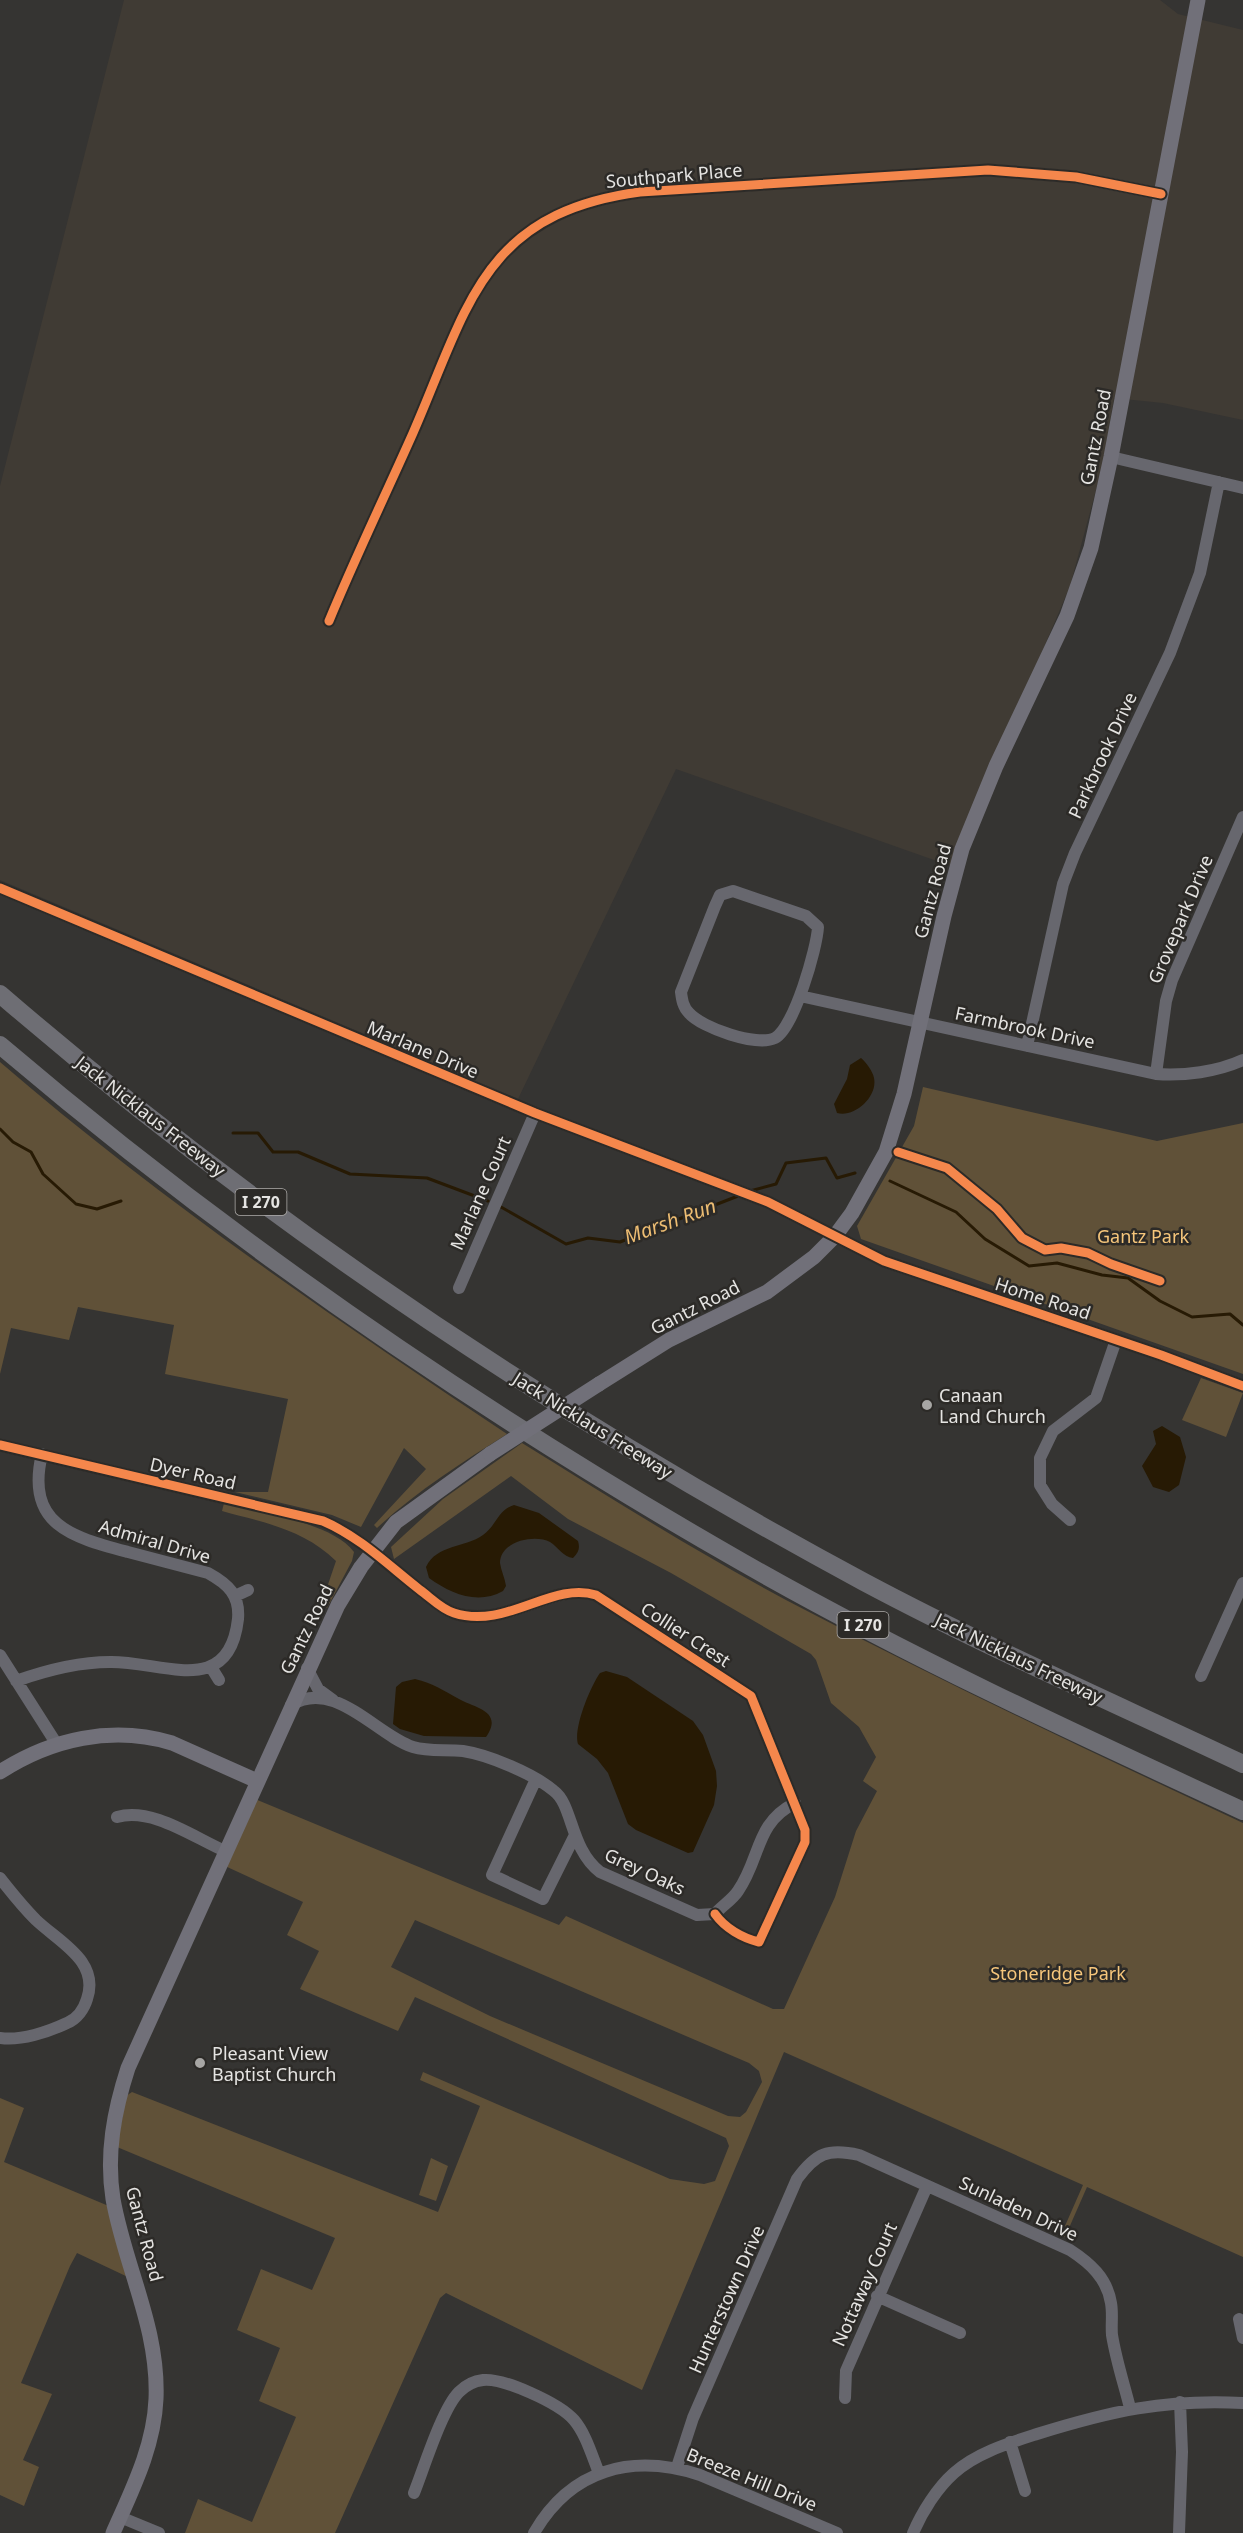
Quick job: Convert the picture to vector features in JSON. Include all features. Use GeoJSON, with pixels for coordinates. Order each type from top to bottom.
{"type":"FeatureCollection","features":[{"type":"Feature","properties":{"kind":"highway","name":"Jack Nicklaus Freeway"},"geometry":{"type":"LineString","coordinates":[[0,994],[177,1138],[272,1210],[453,1337],[579,1418],[756,1523],[867,1584],[970,1636],[1243,1764]]}},
{"type":"Feature","properties":{"kind":"highway","name":"I 270"},"geometry":{"type":"LineString","coordinates":[[0,1045],[68,1102],[248,1242],[399,1349],[547,1447],[744,1563],[955,1674],[1243,1810]]}},
{"type":"Feature","properties":{"kind":"main road","name":"Gantz Road"},"geometry":{"type":"LineString","coordinates":[[113,2533],[147,2452],[156,2398],[150,2327],[114,2200],[110,2168],[114,2119],[137,2046],[308,1668],[338,1605],[372,1550],[396,1522],[490,1454],[669,1340],[767,1292],[814,1257],[835,1236],[867,1188],[886,1152],[904,1094],[962,849],[996,766],[1078,588],[1095,535],[1198,0]]}},
{"type":"Feature","properties":{"kind":"main road"},"geometry":{"type":"LineString","coordinates":[[0,1772],[57,1743],[104,1735],[157,1739],[257,1780]]}},
{"type":"Feature","properties":{"kind":"street","name":"Southpark Place"},"geometry":{"type":"LineString","coordinates":[[329,621],[468,302],[510,246],[540,224],[568,208],[600,198],[640,192],[988,170],[1076,177],[1161,194]]}},
{"type":"Feature","properties":{"kind":"street"},"geometry":{"type":"LineString","coordinates":[[1111,457],[1243,488]]}},
{"type":"Feature","properties":{"kind":"street","name":"Parkbrook Drive"},"geometry":{"type":"LineString","coordinates":[[1027,1046],[1063,884],[1075,853],[1170,652],[1200,573],[1219,482]]}},
{"type":"Feature","properties":{"kind":"street","name":"Grovepark Drive"},"geometry":{"type":"LineString","coordinates":[[1156,1074],[1172,980],[1243,817]]}},
{"type":"Feature","properties":{"kind":"street","name":"Marlane Drive"},"geometry":{"type":"LineString","coordinates":[[0,888],[535,1113],[783,1208],[835,1236]]}},
{"type":"Feature","properties":{"kind":"street"},"geometry":{"type":"LineString","coordinates":[[733,891],[806,916],[818,927],[818,935],[800,996],[783,1030],[776,1038],[764,1041],[725,1034],[693,1017],[682,1002],[681,992],[696,948],[715,906],[725,892],[733,891]]}},
{"type":"Feature","properties":{"kind":"street","name":"Farmbrook Drive"},"geometry":{"type":"LineString","coordinates":[[800,996],[1156,1074],[1176,1075],[1231,1066],[1243,1060]]}},
{"type":"Feature","properties":{"kind":"street","name":"Marlane Court"},"geometry":{"type":"LineString","coordinates":[[459,1288],[535,1113]]}},
{"type":"Feature","properties":{"kind":"street","name":"Home Road"},"geometry":{"type":"LineString","coordinates":[[835,1236],[884,1261],[922,1275],[1116,1340],[1243,1386]]}},
{"type":"Feature","properties":{"kind":"street"},"geometry":{"type":"LineString","coordinates":[[1070,1520],[1052,1504],[1040,1485],[1040,1458],[1053,1431],[1096,1398],[1116,1340]]}},
{"type":"Feature","properties":{"kind":"street","name":"Dyer Road"},"geometry":{"type":"LineString","coordinates":[[0,1445],[307,1515],[339,1528],[372,1550]]}},
{"type":"Feature","properties":{"kind":"street","name":"Admiral Drive"},"geometry":{"type":"LineString","coordinates":[[42,1454],[38,1472],[40,1498],[56,1524],[68,1534],[208,1573],[228,1586],[235,1596]]}},
{"type":"Feature","properties":{"kind":"street","name":"Collier Crest"},"geometry":{"type":"LineString","coordinates":[[372,1550],[389,1566],[454,1613],[477,1617],[498,1616],[577,1591],[596,1595],[751,1696],[805,1830],[805,1842],[765,1935],[759,1942],[747,1939],[721,1922],[715,1914]]}},
{"type":"Feature","properties":{"kind":"street"},"geometry":{"type":"LineString","coordinates":[[1201,1676],[1239,1604],[1243,1583]]}},
{"type":"Feature","properties":{"kind":"street"},"geometry":{"type":"LineString","coordinates":[[16,1681],[75,1664],[140,1664],[199,1672],[211,1667],[224,1657],[236,1630],[239,1607],[235,1596],[248,1590]]}},
{"type":"Feature","properties":{"kind":"street"},"geometry":{"type":"LineString","coordinates":[[0,1655],[57,1743]]}},
{"type":"Feature","properties":{"kind":"street"},"geometry":{"type":"LineString","coordinates":[[211,1667],[219,1680]]}},
{"type":"Feature","properties":{"kind":"street","name":"Grey Oaks"},"geometry":{"type":"LineString","coordinates":[[308,1668],[318,1689],[339,1704]]}},
{"type":"Feature","properties":{"kind":"street","name":"Grey Oaks"},"geometry":{"type":"LineString","coordinates":[[291,1705],[311,1698],[339,1704],[359,1712],[396,1738],[415,1748],[473,1753],[536,1779],[560,1797],[574,1837],[587,1863],[600,1872],[697,1915],[715,1914]]}},
{"type":"Feature","properties":{"kind":"street"},"geometry":{"type":"LineString","coordinates":[[536,1779],[492,1875],[543,1899],[574,1837]]}},
{"type":"Feature","properties":{"kind":"street"},"geometry":{"type":"LineString","coordinates":[[715,1914],[738,1892],[769,1821],[780,1810],[795,1803]]}},
{"type":"Feature","properties":{"kind":"street"},"geometry":{"type":"LineString","coordinates":[[117,1817],[132,1813],[154,1819],[225,1851]]}},
{"type":"Feature","properties":{"kind":"street"},"geometry":{"type":"LineString","coordinates":[[0,1878],[37,1921],[83,1962],[89,1977],[89,1992],[82,2010],[71,2022],[27,2036],[0,2038]]}},
{"type":"Feature","properties":{"kind":"street","name":"Sunladen Drive"},"geometry":{"type":"LineString","coordinates":[[821,2149],[859,2155],[1070,2250],[1095,2269],[1107,2289],[1111,2303],[1113,2341],[1130,2408]]}},
{"type":"Feature","properties":{"kind":"street","name":"Hunterstown Drive"},"geometry":{"type":"LineString","coordinates":[[677,2467],[693,2418],[797,2179],[821,2149]]}},
{"type":"Feature","properties":{"kind":"street","name":"Nottaway Court"},"geometry":{"type":"LineString","coordinates":[[845,2398],[846,2371],[927,2186]]}},
{"type":"Feature","properties":{"kind":"street"},"geometry":{"type":"LineString","coordinates":[[877,2296],[960,2333]]}},
{"type":"Feature","properties":{"kind":"street"},"geometry":{"type":"LineString","coordinates":[[1239,2319],[1243,2338]]}},
{"type":"Feature","properties":{"kind":"street"},"geometry":{"type":"LineString","coordinates":[[414,2493],[452,2402],[464,2387],[482,2380],[502,2381],[550,2403],[572,2417],[580,2428],[599,2473]]}},
{"type":"Feature","properties":{"kind":"street"},"geometry":{"type":"LineString","coordinates":[[1179,2533],[1182,2452],[1180,2402]]}},
{"type":"Feature","properties":{"kind":"street"},"geometry":{"type":"LineString","coordinates":[[913,2533],[934,2497],[954,2473],[981,2455],[1011,2442],[1130,2408],[1180,2402],[1243,2403]]}},
{"type":"Feature","properties":{"kind":"street"},"geometry":{"type":"LineString","coordinates":[[1011,2442],[1025,2491]]}},
{"type":"Feature","properties":{"kind":"street","name":"Breeze Hill Drive"},"geometry":{"type":"LineString","coordinates":[[534,2533],[557,2501],[599,2473],[636,2464],[677,2467],[837,2533]]}},
{"type":"Feature","properties":{"kind":"street"},"geometry":{"type":"LineString","coordinates":[[120,2517],[159,2533]]}},
{"type":"Feature","properties":{"kind":"shaded area"},"geometry":{"type":"Polygon","coordinates":[[[124,0],[1160,0],[1178,14],[1243,30],[1243,420],[1163,403],[1114,398],[1103,464],[1070,586],[951,866],[676,769],[518,1099],[0,880],[0,486],[124,0]]]}},
{"type":"Feature","properties":{"kind":"shaded area"},"geometry":{"type":"Polygon","coordinates":[[[861,1058],[873,1076],[874,1085],[869,1099],[851,1112],[837,1113],[834,1104],[847,1079],[850,1065],[861,1058]]]}},
{"type":"Feature","properties":{"kind":"shaded area"},"geometry":{"type":"Polygon","coordinates":[[[1162,1426],[1180,1437],[1186,1457],[1179,1485],[1169,1492],[1153,1487],[1142,1466],[1156,1444],[1153,1431],[1162,1426]]]}},
{"type":"Feature","properties":{"kind":"shaded area"},"geometry":{"type":"Polygon","coordinates":[[[514,1505],[539,1513],[578,1541],[579,1546],[575,1556],[573,1558],[566,1556],[550,1542],[544,1540],[519,1541],[506,1549],[502,1555],[500,1563],[506,1586],[503,1591],[484,1597],[455,1593],[429,1578],[426,1567],[437,1554],[483,1535],[504,1511],[514,1505]]]}},
{"type":"Feature","properties":{"kind":"shaded area"},"geometry":{"type":"Polygon","coordinates":[[[606,1671],[627,1677],[693,1721],[703,1735],[716,1771],[717,1786],[714,1805],[693,1852],[688,1853],[636,1830],[628,1824],[608,1773],[597,1759],[578,1744],[578,1729],[587,1698],[600,1673],[606,1671]]]}},
{"type":"Feature","properties":{"kind":"shaded area"},"geometry":{"type":"Polygon","coordinates":[[[415,1679],[433,1685],[490,1716],[491,1728],[486,1737],[424,1736],[400,1729],[393,1724],[396,1687],[402,1682],[415,1679]]]}},
{"type":"Feature","properties":{"kind":"green space"},"geometry":{"type":"Polygon","coordinates":[[[0,1062],[122,1162],[248,1256],[507,1434],[424,1490],[377,1528],[374,1525],[426,1469],[404,1448],[361,1527],[332,1515],[235,1492],[268,1492],[288,1399],[165,1374],[174,1325],[78,1307],[69,1340],[11,1328],[0,1374],[0,1062]]]}},
{"type":"Feature","properties":{"kind":"green space","name":"Gantz Park"},"geometry":{"type":"Polygon","coordinates":[[[923,1087],[1157,1141],[1243,1123],[1243,1374],[861,1239],[857,1226],[914,1126],[923,1087]]]}},
{"type":"Feature","properties":{"kind":"green space"},"geometry":{"type":"Polygon","coordinates":[[[1201,1378],[1243,1393],[1226,1437],[1182,1420],[1201,1378]]]}},
{"type":"Feature","properties":{"kind":"green space","name":"Stoneridge Park"},"geometry":{"type":"Polygon","coordinates":[[[522,1443],[701,1552],[811,1613],[972,1694],[1243,1823],[1243,2257],[1087,2187],[1065,2237],[1061,2235],[1083,2185],[784,2052],[642,2390],[446,2293],[440,2298],[335,2533],[185,2533],[198,2499],[252,2522],[296,2417],[259,2401],[280,2348],[237,2330],[261,2269],[312,2290],[335,2238],[117,2147],[126,2096],[132,2092],[438,2212],[480,2106],[420,2080],[423,2072],[670,2179],[704,2184],[715,2181],[729,2146],[726,2138],[415,1997],[398,2031],[300,1989],[319,1951],[287,1935],[303,1902],[225,1866],[255,1799],[559,1925],[566,1916],[773,2009],[784,2009],[835,1897],[856,1831],[877,1791],[863,1781],[876,1757],[859,1727],[831,1703],[816,1660],[811,1654],[671,1573],[568,1519],[511,1476],[394,1559],[391,1547],[443,1499],[522,1443]],[[415,1920],[391,1967],[490,2016],[728,2116],[740,2117],[746,2112],[762,2082],[759,2071],[749,2063],[415,1920]]]}},
{"type":"Feature","properties":{"kind":"green space"},"geometry":{"type":"Polygon","coordinates":[[[224,1503],[312,1526],[344,1542],[354,1552],[352,1561],[327,1608],[321,1605],[336,1561],[297,1534],[222,1511],[224,1503]]]}},
{"type":"Feature","properties":{"kind":"green space"},"geometry":{"type":"Polygon","coordinates":[[[0,2098],[24,2108],[4,2162],[111,2207],[130,2278],[77,2253],[70,2266],[21,2383],[52,2394],[23,2460],[39,2467],[24,2506],[0,2495],[0,2098]]]}},
{"type":"Feature","properties":{"kind":"green space"},"geometry":{"type":"Polygon","coordinates":[[[431,2158],[448,2166],[436,2201],[419,2195],[431,2158]]]}},
{"type":"Feature","properties":{"kind":"waterway","name":"Marsh Run"},"geometry":{"type":"LineString","coordinates":[[0,1129],[13,1142],[31,1152],[43,1174],[76,1204],[97,1209],[121,1201]]}},
{"type":"Feature","properties":{"kind":"waterway","name":"Marsh Run"},"geometry":{"type":"LineString","coordinates":[[233,1133],[258,1133],[273,1152],[298,1152],[350,1174],[427,1178],[488,1201]]}},
{"type":"Feature","properties":{"kind":"waterway","name":"Marsh Run"},"geometry":{"type":"LineString","coordinates":[[750,1191],[776,1184],[786,1163],[826,1158],[837,1178],[855,1173]]}},
{"type":"Feature","properties":{"kind":"waterway","name":"Marsh Run"},"geometry":{"type":"LineString","coordinates":[[890,1181],[956,1212],[985,1239],[1029,1266],[1057,1263],[1102,1275],[1128,1278],[1160,1301],[1192,1317],[1230,1314],[1243,1325]]}},
{"type":"Feature","properties":{"kind":"waterway","name":"Marsh Run"},"geometry":{"type":"LineString","coordinates":[[501,1207],[566,1244],[588,1238],[620,1242],[738,1196]]}},
{"type":"Feature","properties":{"kind":"cycle path"},"geometry":{"type":"LineString","coordinates":[[329,621],[467,307],[488,273],[513,244],[546,221],[587,203],[640,192],[988,170],[1076,177],[1161,194]]}},
{"type":"Feature","properties":{"kind":"cycle path"},"geometry":{"type":"LineString","coordinates":[[0,888],[535,1113],[768,1202],[884,1261],[1161,1355],[1243,1386]]}},
{"type":"Feature","properties":{"kind":"cycle path"},"geometry":{"type":"LineString","coordinates":[[898,1152],[947,1168],[997,1209],[1022,1238],[1045,1250],[1061,1248],[1088,1253],[1111,1264],[1160,1281]]}},
{"type":"Feature","properties":{"kind":"cycle path"},"geometry":{"type":"LineString","coordinates":[[0,1445],[323,1521],[362,1543],[436,1603],[454,1613],[473,1617],[492,1615],[563,1594],[579,1592],[596,1595],[751,1696],[805,1830],[805,1842],[759,1942],[734,1932],[715,1914]]}},
{"type":"Feature","properties":{"kind":"place","name":"Canaan Land Church"},"geometry":{"type":"Point","coordinates":[927,1405]}},
{"type":"Feature","properties":{"kind":"place","name":"Pleasant View Baptist Church"},"geometry":{"type":"Point","coordinates":[200,2063]}}]}
